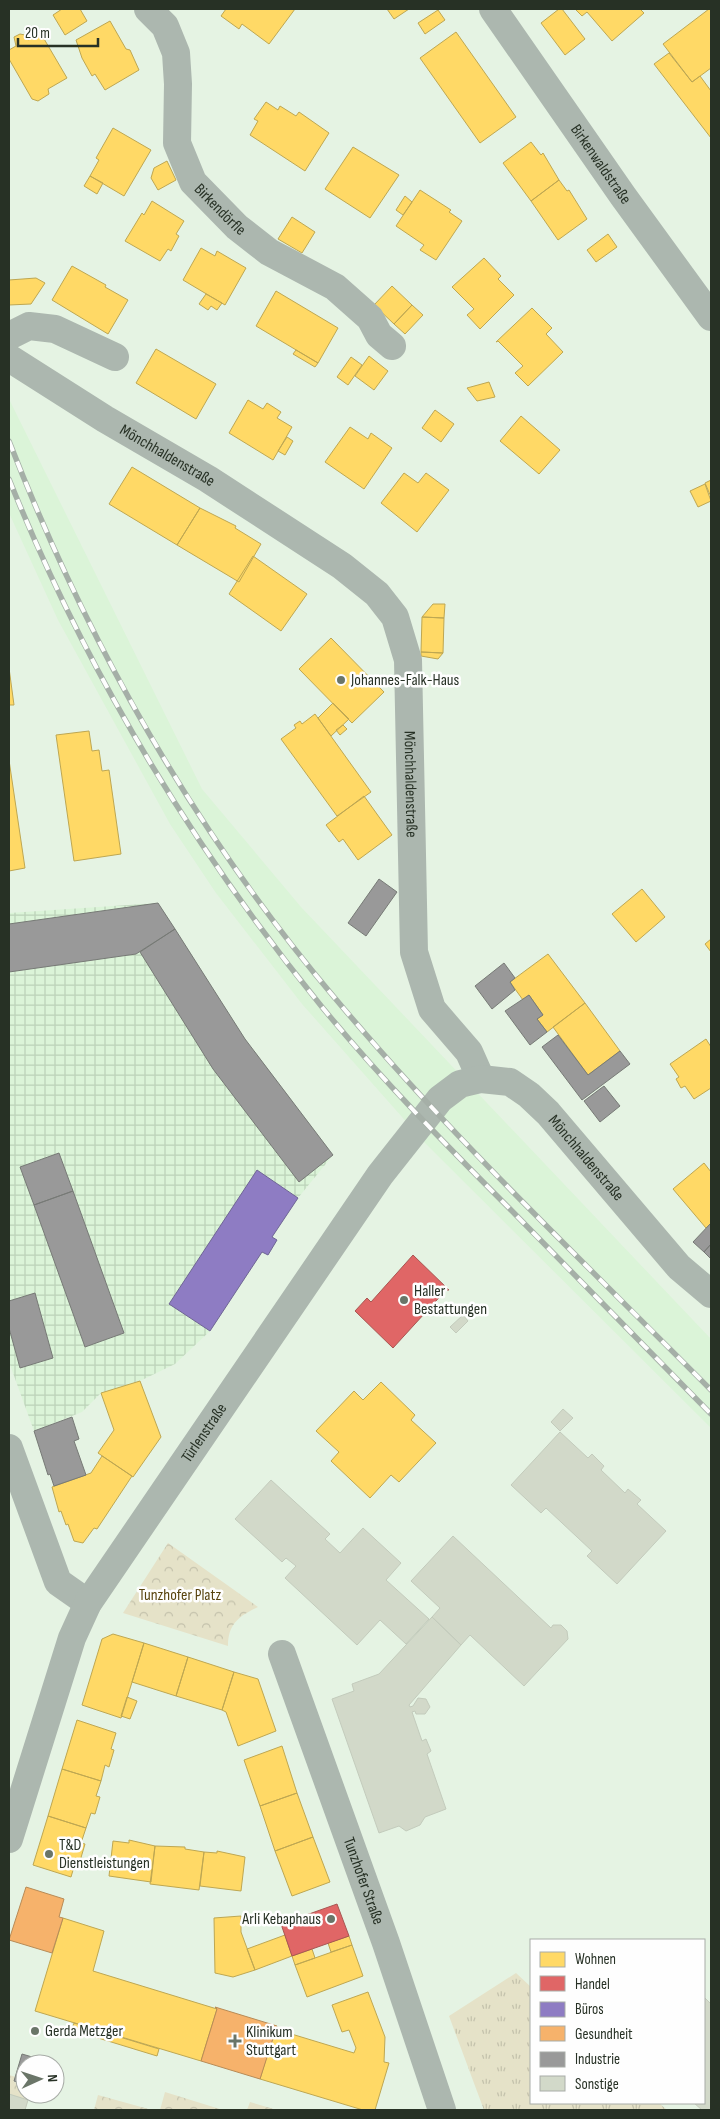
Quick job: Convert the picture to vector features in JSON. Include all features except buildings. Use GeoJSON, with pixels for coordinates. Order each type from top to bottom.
{"type":"FeatureCollection","features":[{"type":"Feature","properties":{"kind":"street","name":"Birkendörfle"},"geometry":{"type":"LineString","coordinates":[[148,9],[165,26],[176,54],[178,84],[177,143],[193,182],[238,227],[269,252],[335,287],[370,318],[380,335],[392,346]]}},
{"type":"Feature","properties":{"kind":"street","name":"Birkenwaldstraße"},"geometry":{"type":"LineString","coordinates":[[493,9],[623,196],[711,317]]}},
{"type":"Feature","properties":{"kind":"street"},"geometry":{"type":"LineString","coordinates":[[9,336],[29,326],[55,328],[115,357]]}},
{"type":"Feature","properties":{"kind":"street","name":"Mönchhaldenstraße"},"geometry":{"type":"LineString","coordinates":[[9,358],[104,419],[208,479],[342,566],[378,594],[395,617],[408,660],[414,952],[432,1009],[470,1052],[481,1079],[510,1082],[529,1095],[548,1112],[679,1267],[711,1294]]}},
{"type":"Feature","properties":{"kind":"street","name":"Türlenstraße"},"geometry":{"type":"LineString","coordinates":[[9,1839],[72,1638],[88,1602],[380,1175],[440,1098],[460,1084],[481,1079]]}},
{"type":"Feature","properties":{"kind":"street"},"geometry":{"type":"LineString","coordinates":[[9,1448],[58,1582],[88,1602]]}},
{"type":"Feature","properties":{"kind":"street","name":"Tunzhofer Straße"},"geometry":{"type":"LineString","coordinates":[[282,1654],[386,1944],[442,2110]]}},
{"type":"Feature","properties":{"kind":"shaded area"},"geometry":{"type":"Polygon","coordinates":[[[9,399],[202,789],[301,907],[711,1339],[711,1428],[425,1143],[302,1004],[216,893],[170,824],[58,620],[9,513],[9,399]]]}},
{"type":"Feature","properties":{"kind":"shaded area"},"geometry":{"type":"Polygon","coordinates":[[[158,903],[245,1039],[333,1155],[298,1198],[272,1237],[277,1240],[268,1255],[262,1252],[210,1331],[175,1364],[140,1381],[101,1393],[82,1412],[34,1431],[9,1362],[9,913],[158,903]]]}},
{"type":"Feature","properties":{"kind":"green space","name":"Tunzhofer Platz"},"geometry":{"type":"Polygon","coordinates":[[[168,1543],[258,1607],[240,1617],[232,1626],[228,1646],[123,1613],[168,1543]]]}},
{"type":"Feature","properties":{"kind":"green space"},"geometry":{"type":"Polygon","coordinates":[[[516,1973],[530,1986],[530,2104],[660,2104],[667,2110],[484,2110],[449,2016],[516,1973]]]}},
{"type":"Feature","properties":{"kind":"green space"},"geometry":{"type":"Polygon","coordinates":[[[9,2075],[15,2077],[15,2104],[27,2104],[25,2110],[9,2110],[9,2075]]]}},
{"type":"Feature","properties":{"kind":"green space"},"geometry":{"type":"Polygon","coordinates":[[[165,2092],[223,2110],[160,2110],[165,2092]]]}},
{"type":"Feature","properties":{"kind":"green space"},"geometry":{"type":"Polygon","coordinates":[[[98,2095],[152,2110],[94,2110],[98,2095]]]}},
{"type":"Feature","properties":{"kind":"green space"},"geometry":{"type":"Polygon","coordinates":[[[250,2102],[277,2110],[247,2110],[250,2102]]]}},
{"type":"Feature","properties":{"kind":"railway"},"geometry":{"type":"LineString","coordinates":[[9,441],[73,589],[109,662],[191,802],[283,934],[378,1049],[424,1099],[518,1198],[711,1390]]}},
{"type":"Feature","properties":{"kind":"railway"},"geometry":{"type":"LineString","coordinates":[[9,479],[39,550],[72,620],[146,755],[186,820],[274,946],[344,1034],[414,1111],[711,1414]]}},
{"type":"Feature","properties":{"kind":"place","name":"Johannes-Falk-Haus"},"geometry":{"type":"Point","coordinates":[341,680]}},
{"type":"Feature","properties":{"kind":"place","name":"Haller Bestattungen"},"geometry":{"type":"Point","coordinates":[404,1300]}},
{"type":"Feature","properties":{"kind":"place","name":"T&D Dienstleistungen"},"geometry":{"type":"Point","coordinates":[49,1854]}},
{"type":"Feature","properties":{"kind":"place","name":"Arli Kebaphaus"},"geometry":{"type":"Point","coordinates":[331,1919]}},
{"type":"Feature","properties":{"kind":"place","name":"Gerda Metzger"},"geometry":{"type":"Point","coordinates":[35,2031]}},
{"type":"Feature","properties":{"kind":"place","name":"Klinikum Stuttgart"},"geometry":{"type":"Point","coordinates":[235,2041]}}]}
